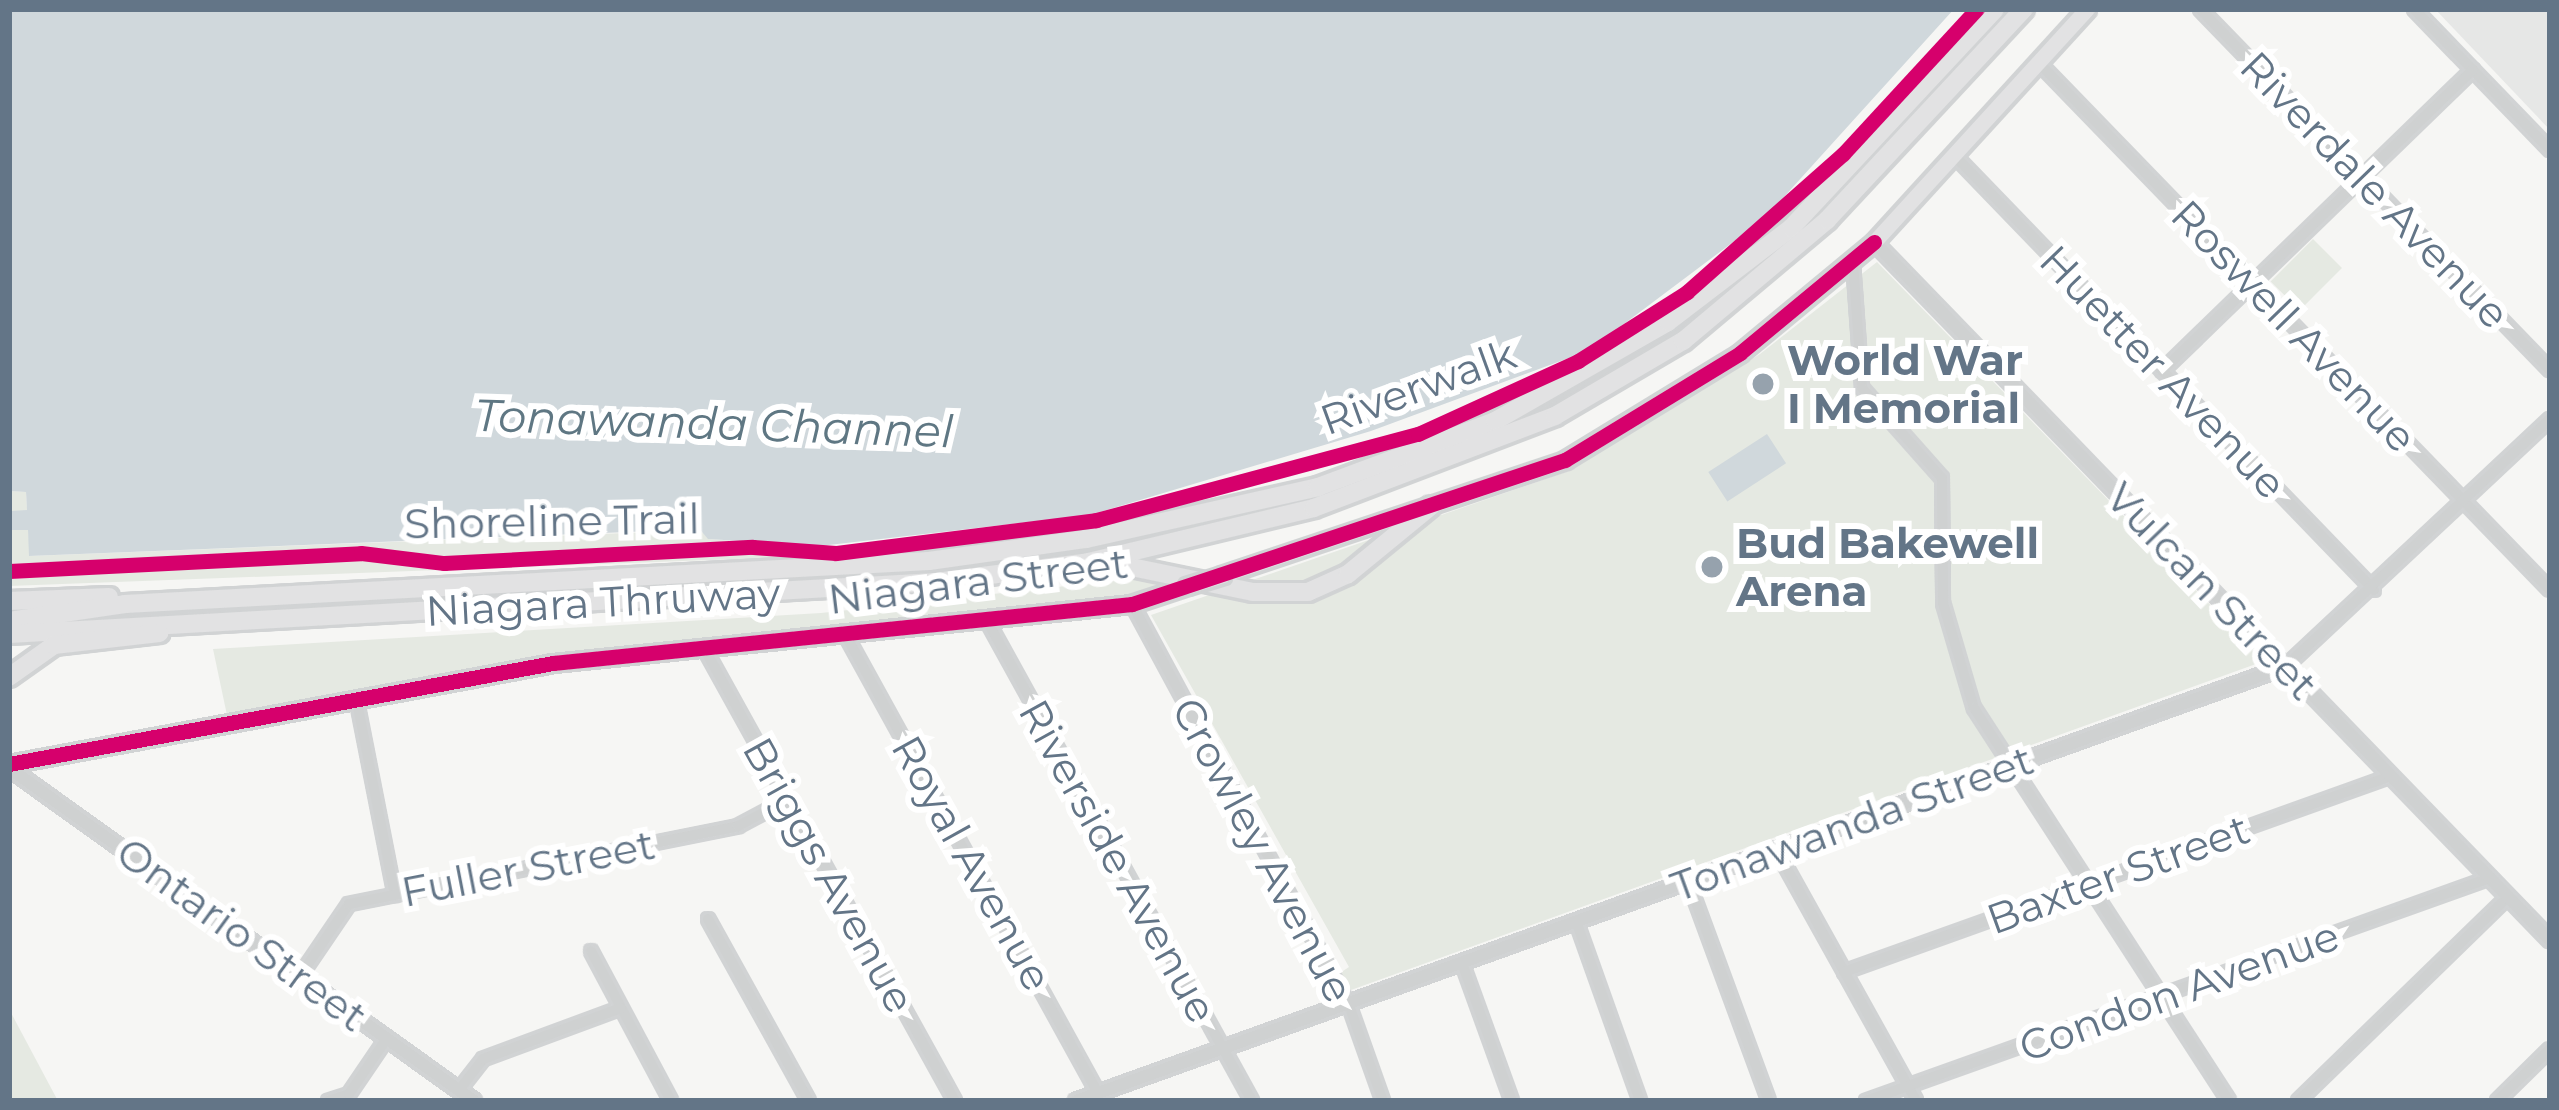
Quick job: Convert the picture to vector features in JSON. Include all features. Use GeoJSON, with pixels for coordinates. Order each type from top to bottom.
{"type":"FeatureCollection","features":[{"type":"Feature","properties":{"kind":"highway","name":"Niagara Thruway"},"geometry":{"type":"LineString","coordinates":[[9,621],[124,604],[929,561],[1086,539],[1318,487],[1495,421],[1667,322],[1791,228],[1995,9]]}},
{"type":"Feature","properties":{"kind":"highway","name":"Niagara Thruway"},"geometry":{"type":"LineString","coordinates":[[9,634],[294,615],[802,592],[1089,562],[1415,475],[1555,416],[1684,340],[1827,220],[2024,9]]}},
{"type":"Feature","properties":{"kind":"highway"},"geometry":{"type":"LineString","coordinates":[[1089,562],[1150,566],[1253,592],[1308,592],[1348,574],[1431,506]]}},
{"type":"Feature","properties":{"kind":"highway"},"geometry":{"type":"LineString","coordinates":[[9,601],[124,604]]}},
{"type":"Feature","properties":{"kind":"highway"},"geometry":{"type":"LineString","coordinates":[[9,677],[29,656],[64,642],[294,615]]}},
{"type":"Feature","properties":{"kind":"main road","name":"Niagara Street"},"geometry":{"type":"LineString","coordinates":[[9,766],[553,663],[1132,604],[1579,454],[1740,353],[1853,262],[2087,9]]}},
{"type":"Feature","properties":{"kind":"street","name":"Riverdale Avenue"},"geometry":{"type":"LineString","coordinates":[[2200,9],[2550,370]]}},
{"type":"Feature","properties":{"kind":"street"},"geometry":{"type":"LineString","coordinates":[[2414,9],[2550,150]]}},
{"type":"Feature","properties":{"kind":"street","name":"Roswell Avenue"},"geometry":{"type":"LineString","coordinates":[[2038,62],[2550,590]]}},
{"type":"Feature","properties":{"kind":"street"},"geometry":{"type":"LineString","coordinates":[[2162,371],[2473,70]]}},
{"type":"Feature","properties":{"kind":"street","name":"Huetter Avenue"},"geometry":{"type":"LineString","coordinates":[[1953,154],[2374,590]]}},
{"type":"Feature","properties":{"kind":"street","name":"Vulcan Street"},"geometry":{"type":"LineString","coordinates":[[1874,242],[2550,940]]}},
{"type":"Feature","properties":{"kind":"street"},"geometry":{"type":"LineString","coordinates":[[1853,262],[1862,388],[1942,478],[1947,629],[2006,768],[2229,1101]]}},
{"type":"Feature","properties":{"kind":"street","name":"Tonawanda Street"},"geometry":{"type":"LineString","coordinates":[[1076,1101],[2285,667],[2374,590],[2550,419]]}},
{"type":"Feature","properties":{"kind":"street","name":"Crowley Avenue"},"geometry":{"type":"LineString","coordinates":[[1132,604],[1348,1004],[1384,1101]]}},
{"type":"Feature","properties":{"kind":"street","name":"Riverside Avenue"},"geometry":{"type":"LineString","coordinates":[[986,619],[1227,1048],[1252,1101]]}},
{"type":"Feature","properties":{"kind":"street","name":"Royal Avenue"},"geometry":{"type":"LineString","coordinates":[[844,634],[1098,1093]]}},
{"type":"Feature","properties":{"kind":"street","name":"Briggs Avenue"},"geometry":{"type":"LineString","coordinates":[[704,648],[955,1101]]}},
{"type":"Feature","properties":{"kind":"street"},"geometry":{"type":"LineString","coordinates":[[357,702],[395,895]]}},
{"type":"Feature","properties":{"kind":"street","name":"Ontario Street"},"geometry":{"type":"LineString","coordinates":[[9,766],[474,1101]]}},
{"type":"Feature","properties":{"kind":"street","name":"Baxter Street"},"geometry":{"type":"LineString","coordinates":[[1844,972],[2391,776]]}},
{"type":"Feature","properties":{"kind":"street","name":"Fuller Street"},"geometry":{"type":"LineString","coordinates":[[301,976],[350,904],[738,826],[787,800]]}},
{"type":"Feature","properties":{"kind":"street"},"geometry":{"type":"LineString","coordinates":[[1777,849],[1916,1101]]}},
{"type":"Feature","properties":{"kind":"street","name":"Condon Avenue"},"geometry":{"type":"LineString","coordinates":[[1866,1101],[2490,878]]}},
{"type":"Feature","properties":{"kind":"street"},"geometry":{"type":"LineString","coordinates":[[1688,881],[1769,1101]]}},
{"type":"Feature","properties":{"kind":"street"},"geometry":{"type":"LineString","coordinates":[[2298,1101],[2508,897]]}},
{"type":"Feature","properties":{"kind":"street"},"geometry":{"type":"LineString","coordinates":[[708,919],[809,1101]]}},
{"type":"Feature","properties":{"kind":"street"},"geometry":{"type":"LineString","coordinates":[[1576,921],[1640,1101]]}},
{"type":"Feature","properties":{"kind":"street"},"geometry":{"type":"LineString","coordinates":[[591,951],[671,1101]]}},
{"type":"Feature","properties":{"kind":"street"},"geometry":{"type":"LineString","coordinates":[[1462,963],[1512,1101]]}},
{"type":"Feature","properties":{"kind":"street"},"geometry":{"type":"LineString","coordinates":[[459,1090],[483,1059],[621,1008]]}},
{"type":"Feature","properties":{"kind":"street"},"geometry":{"type":"LineString","coordinates":[[328,1101],[349,1094],[387,1038]]}},
{"type":"Feature","properties":{"kind":"street"},"geometry":{"type":"LineString","coordinates":[[2497,1101],[2550,1049]]}},
{"type":"Feature","properties":{"kind":"street"},"geometry":{"type":"LineString","coordinates":[[1117,1086],[1122,1101]]}},
{"type":"Feature","properties":{"kind":"shaded area"},"geometry":{"type":"Polygon","coordinates":[[[2435,9],[2550,9],[2550,130],[2435,9]]]}},
{"type":"Feature","properties":{"kind":"shaded area"},"geometry":{"type":"Polygon","coordinates":[[[2313,239],[2342,268],[2300,310],[2271,281],[2313,239]]]}},
{"type":"Feature","properties":{"kind":"shaded area"},"geometry":{"type":"Polygon","coordinates":[[[1877,262],[2256,652],[2256,664],[1351,990],[1340,973],[1349,967],[1151,615],[1569,471],[1760,354],[1877,262]]]}},
{"type":"Feature","properties":{"kind":"shaded area"},"geometry":{"type":"Polygon","coordinates":[[[9,491],[26,492],[30,556],[653,532],[670,518],[689,519],[709,539],[789,545],[789,557],[9,586],[9,491]]]}},
{"type":"Feature","properties":{"kind":"shaded area"},"geometry":{"type":"Polygon","coordinates":[[[1147,577],[1168,582],[1126,596],[556,655],[228,720],[213,649],[821,613],[1147,577]]]}},
{"type":"Feature","properties":{"kind":"shaded area"},"geometry":{"type":"Polygon","coordinates":[[[9,1009],[58,1101],[9,1101],[9,1009]]]}},
{"type":"Feature","properties":{"kind":"water","name":"Tonawanda Channel"},"geometry":{"type":"Polygon","coordinates":[[[9,9],[1954,9],[1765,218],[1588,351],[1371,431],[1090,515],[820,546],[708,539],[690,518],[671,517],[653,531],[29,556],[28,530],[11,530],[11,511],[27,510],[26,492],[9,491],[9,9]]]}},
{"type":"Feature","properties":{"kind":"water"},"geometry":{"type":"Polygon","coordinates":[[[1767,434],[1786,463],[1727,501],[1708,472],[1767,434]]]}},
{"type":"Feature","properties":{"kind":"cycle path","name":"Riverwalk"},"geometry":{"type":"LineString","coordinates":[[9,571],[361,553],[444,563],[753,547],[836,553],[1096,520],[1418,434],[1578,361],[1687,292],[1843,154],[1977,9]]}},
{"type":"Feature","properties":{"kind":"cycle path"},"geometry":{"type":"LineString","coordinates":[[9,764],[553,663],[1132,604],[1565,460],[1740,353],[1874,242]]}},
{"type":"Feature","properties":{"kind":"place","name":"World War I Memorial"},"geometry":{"type":"Point","coordinates":[1763,384]}},
{"type":"Feature","properties":{"kind":"place","name":"Bud Bakewell Arena"},"geometry":{"type":"Point","coordinates":[1712,567]}}]}
